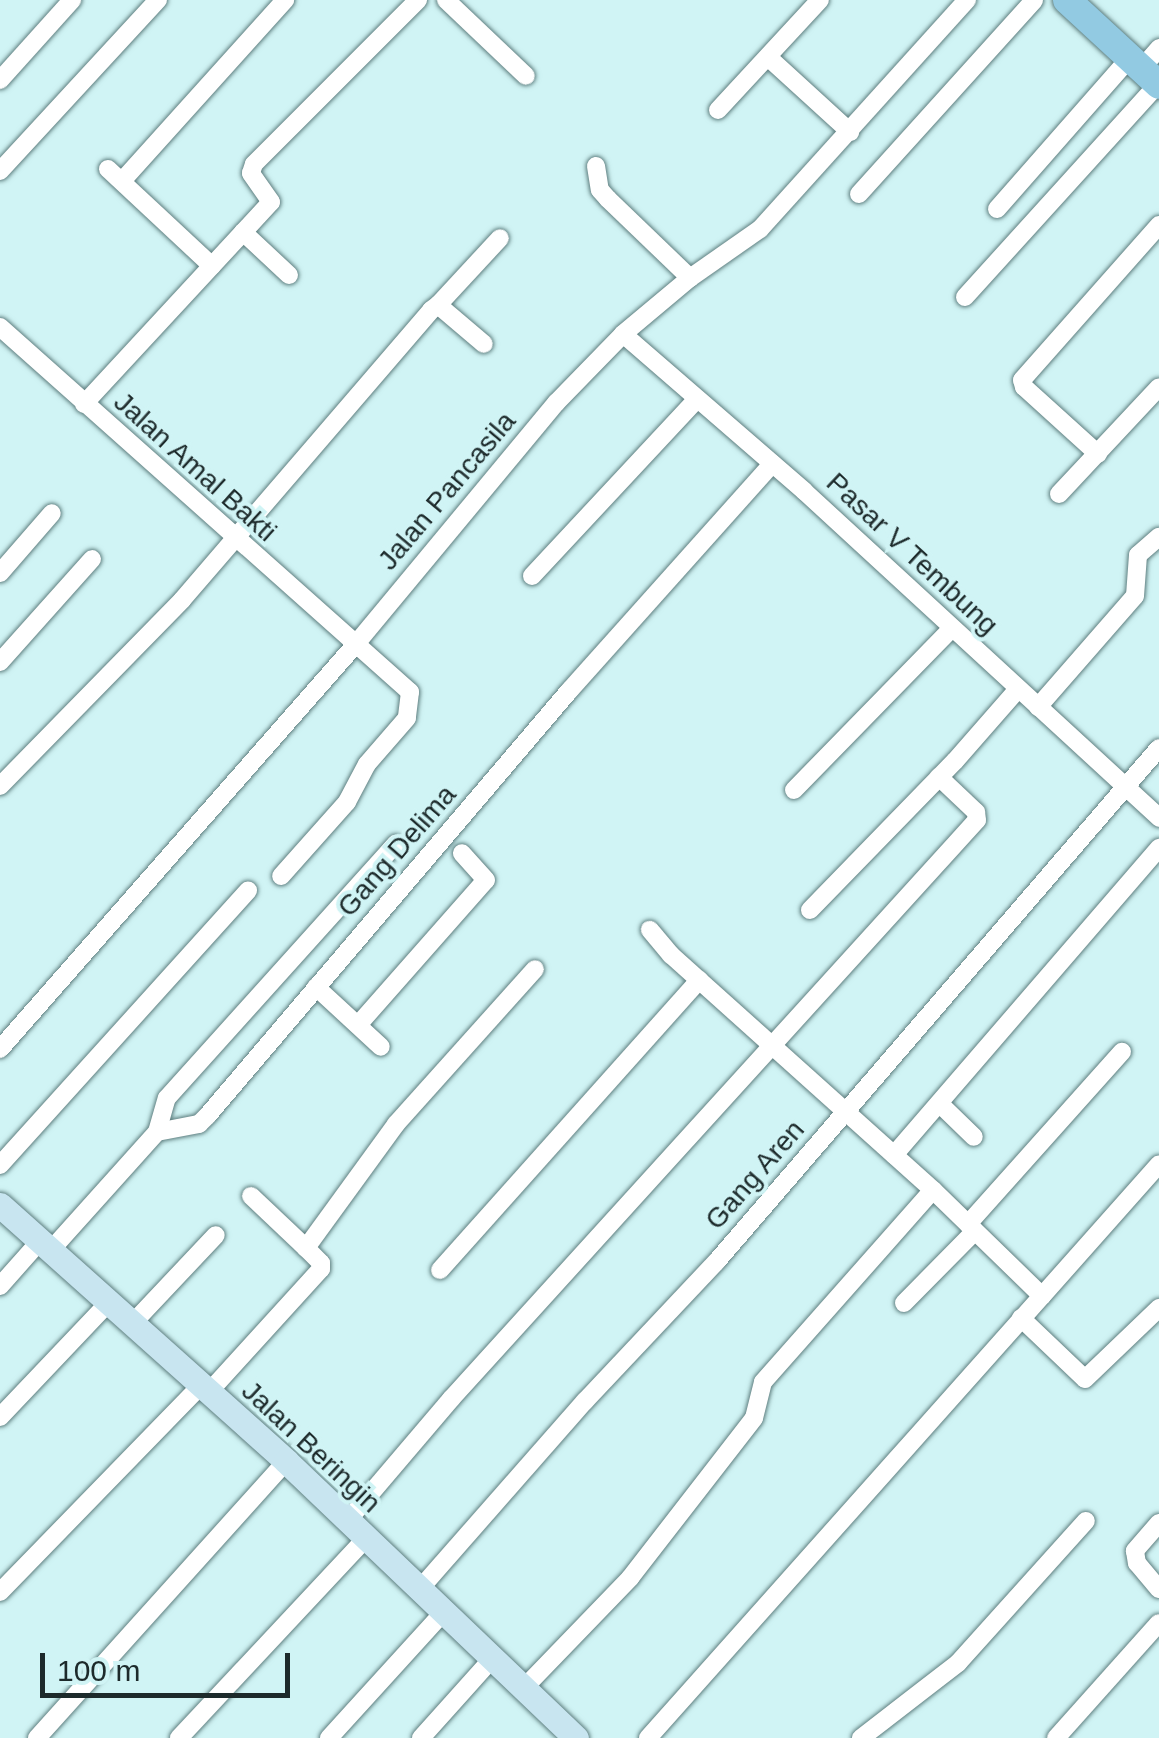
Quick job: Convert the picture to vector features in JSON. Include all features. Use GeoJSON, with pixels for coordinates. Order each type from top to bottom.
{"type":"FeatureCollection","features":[{"type":"Feature","properties":{"kind":"main road"},"geometry":{"type":"LineString","coordinates":[[1067,0],[1149,69]]}},
{"type":"Feature","properties":{"kind":"street"},"geometry":{"type":"LineString","coordinates":[[0,80],[72,0]]}},
{"type":"Feature","properties":{"kind":"street"},"geometry":{"type":"LineString","coordinates":[[0,172],[158,0]]}},
{"type":"Feature","properties":{"kind":"street"},"geometry":{"type":"LineString","coordinates":[[212,266],[115,175],[285,0]]}},
{"type":"Feature","properties":{"kind":"street"},"geometry":{"type":"LineString","coordinates":[[84,404],[271,202],[251,173],[254,164],[418,0]]}},
{"type":"Feature","properties":{"kind":"street"},"geometry":{"type":"LineString","coordinates":[[446,0],[526,76]]}},
{"type":"Feature","properties":{"kind":"street"},"geometry":{"type":"LineString","coordinates":[[718,110],[820,0]]}},
{"type":"Feature","properties":{"kind":"street","name":"Jalan Pancasila"},"geometry":{"type":"LineString","coordinates":[[0,1049],[354,644],[556,403],[624,334],[690,278],[760,230],[967,0]]}},
{"type":"Feature","properties":{"kind":"street"},"geometry":{"type":"LineString","coordinates":[[859,194],[1034,0]]}},
{"type":"Feature","properties":{"kind":"street"},"geometry":{"type":"LineString","coordinates":[[769,58],[850,132]]}},
{"type":"Feature","properties":{"kind":"street"},"geometry":{"type":"LineString","coordinates":[[998,210],[1149,69]]}},
{"type":"Feature","properties":{"kind":"street"},"geometry":{"type":"LineString","coordinates":[[965,297],[1149,69]]}},
{"type":"Feature","properties":{"kind":"street"},"geometry":{"type":"LineString","coordinates":[[596,166],[600,190],[608,200],[690,278]]}},
{"type":"Feature","properties":{"kind":"street"},"geometry":{"type":"LineString","coordinates":[[1098,454],[1024,387],[1022,380],[1159,225]]}},
{"type":"Feature","properties":{"kind":"street"},"geometry":{"type":"LineString","coordinates":[[244,232],[289,275]]}},
{"type":"Feature","properties":{"kind":"street"},"geometry":{"type":"LineString","coordinates":[[0,786],[174,608],[500,238]]}},
{"type":"Feature","properties":{"kind":"street"},"geometry":{"type":"LineString","coordinates":[[438,305],[484,344]]}},
{"type":"Feature","properties":{"kind":"street","name":"Jalan Amal Bakti"},"geometry":{"type":"LineString","coordinates":[[0,327],[232,538],[410,692],[407,718],[367,764],[347,802],[281,876]]}},
{"type":"Feature","properties":{"kind":"street","name":"Pasar V Tembung"},"geometry":{"type":"LineString","coordinates":[[624,334],[1159,818]]}},
{"type":"Feature","properties":{"kind":"street"},"geometry":{"type":"LineString","coordinates":[[1059,494],[1159,387]]}},
{"type":"Feature","properties":{"kind":"street"},"geometry":{"type":"LineString","coordinates":[[532,576],[697,399]]}},
{"type":"Feature","properties":{"kind":"street","name":"Gang Delima"},"geometry":{"type":"LineString","coordinates":[[157,1132],[199,1124],[569,691],[772,464]]}},
{"type":"Feature","properties":{"kind":"street"},"geometry":{"type":"LineString","coordinates":[[0,573],[52,513]]}},
{"type":"Feature","properties":{"kind":"street"},"geometry":{"type":"LineString","coordinates":[[1038,706],[1135,596],[1138,555],[1159,537]]}},
{"type":"Feature","properties":{"kind":"street"},"geometry":{"type":"LineString","coordinates":[[0,662],[92,559]]}},
{"type":"Feature","properties":{"kind":"street"},"geometry":{"type":"LineString","coordinates":[[794,790],[951,629]]}},
{"type":"Feature","properties":{"kind":"street"},"geometry":{"type":"LineString","coordinates":[[810,910],[1018,689]]}},
{"type":"Feature","properties":{"kind":"street","name":"Gang Aren"},"geometry":{"type":"LineString","coordinates":[[418,1591],[585,1400],[718,1261],[1159,748]]}},
{"type":"Feature","properties":{"kind":"street"},"geometry":{"type":"LineString","coordinates":[[179,1738],[769,1046],[977,820],[976,812],[939,777]]}},
{"type":"Feature","properties":{"kind":"street"},"geometry":{"type":"LineString","coordinates":[[0,1286],[46,1246],[157,1132],[167,1098],[396,844]]}},
{"type":"Feature","properties":{"kind":"street"},"geometry":{"type":"LineString","coordinates":[[894,1156],[1159,848]]}},
{"type":"Feature","properties":{"kind":"street"},"geometry":{"type":"LineString","coordinates":[[358,1026],[486,880],[462,853]]}},
{"type":"Feature","properties":{"kind":"street"},"geometry":{"type":"LineString","coordinates":[[0,1165],[248,891]]}},
{"type":"Feature","properties":{"kind":"street"},"geometry":{"type":"LineString","coordinates":[[650,930],[769,1046],[933,1190],[1042,1296]]}},
{"type":"Feature","properties":{"kind":"street"},"geometry":{"type":"LineString","coordinates":[[306,1248],[396,1124],[534,969]]}},
{"type":"Feature","properties":{"kind":"street"},"geometry":{"type":"LineString","coordinates":[[440,1270],[699,980]]}},
{"type":"Feature","properties":{"kind":"street"},"geometry":{"type":"LineString","coordinates":[[316,987],[381,1047]]}},
{"type":"Feature","properties":{"kind":"street"},"geometry":{"type":"LineString","coordinates":[[904,1303],[1122,1052]]}},
{"type":"Feature","properties":{"kind":"street"},"geometry":{"type":"LineString","coordinates":[[940,1104],[974,1137]]}},
{"type":"Feature","properties":{"kind":"street"},"geometry":{"type":"LineString","coordinates":[[648,1738],[1159,1164]]}},
{"type":"Feature","properties":{"kind":"street"},"geometry":{"type":"LineString","coordinates":[[522,1690],[630,1578],[747,1428],[758,1409],[762,1382],[933,1190]]}},
{"type":"Feature","properties":{"kind":"street"},"geometry":{"type":"LineString","coordinates":[[0,1592],[321,1269],[322,1263],[251,1196]]}},
{"type":"Feature","properties":{"kind":"street","name":"Jalan Beringin"},"geometry":{"type":"LineString","coordinates":[[0,1205],[286,1461],[490,1661],[576,1738]]}},
{"type":"Feature","properties":{"kind":"street"},"geometry":{"type":"LineString","coordinates":[[132,1324],[216,1235]]}},
{"type":"Feature","properties":{"kind":"street"},"geometry":{"type":"LineString","coordinates":[[0,1417],[108,1302]]}},
{"type":"Feature","properties":{"kind":"street"},"geometry":{"type":"LineString","coordinates":[[1021,1318],[1085,1379],[1159,1308]]}},
{"type":"Feature","properties":{"kind":"street"},"geometry":{"type":"LineString","coordinates":[[38,1738],[286,1461]]}},
{"type":"Feature","properties":{"kind":"street"},"geometry":{"type":"LineString","coordinates":[[862,1738],[958,1663],[1086,1521]]}},
{"type":"Feature","properties":{"kind":"street"},"geometry":{"type":"LineString","coordinates":[[1159,1523],[1138,1544],[1136,1557],[1159,1589]]}},
{"type":"Feature","properties":{"kind":"street"},"geometry":{"type":"LineString","coordinates":[[329,1738],[442,1614]]}},
{"type":"Feature","properties":{"kind":"street"},"geometry":{"type":"LineString","coordinates":[[1056,1738],[1159,1623]]}},
{"type":"Feature","properties":{"kind":"street"},"geometry":{"type":"LineString","coordinates":[[420,1738],[490,1661]]}}]}
